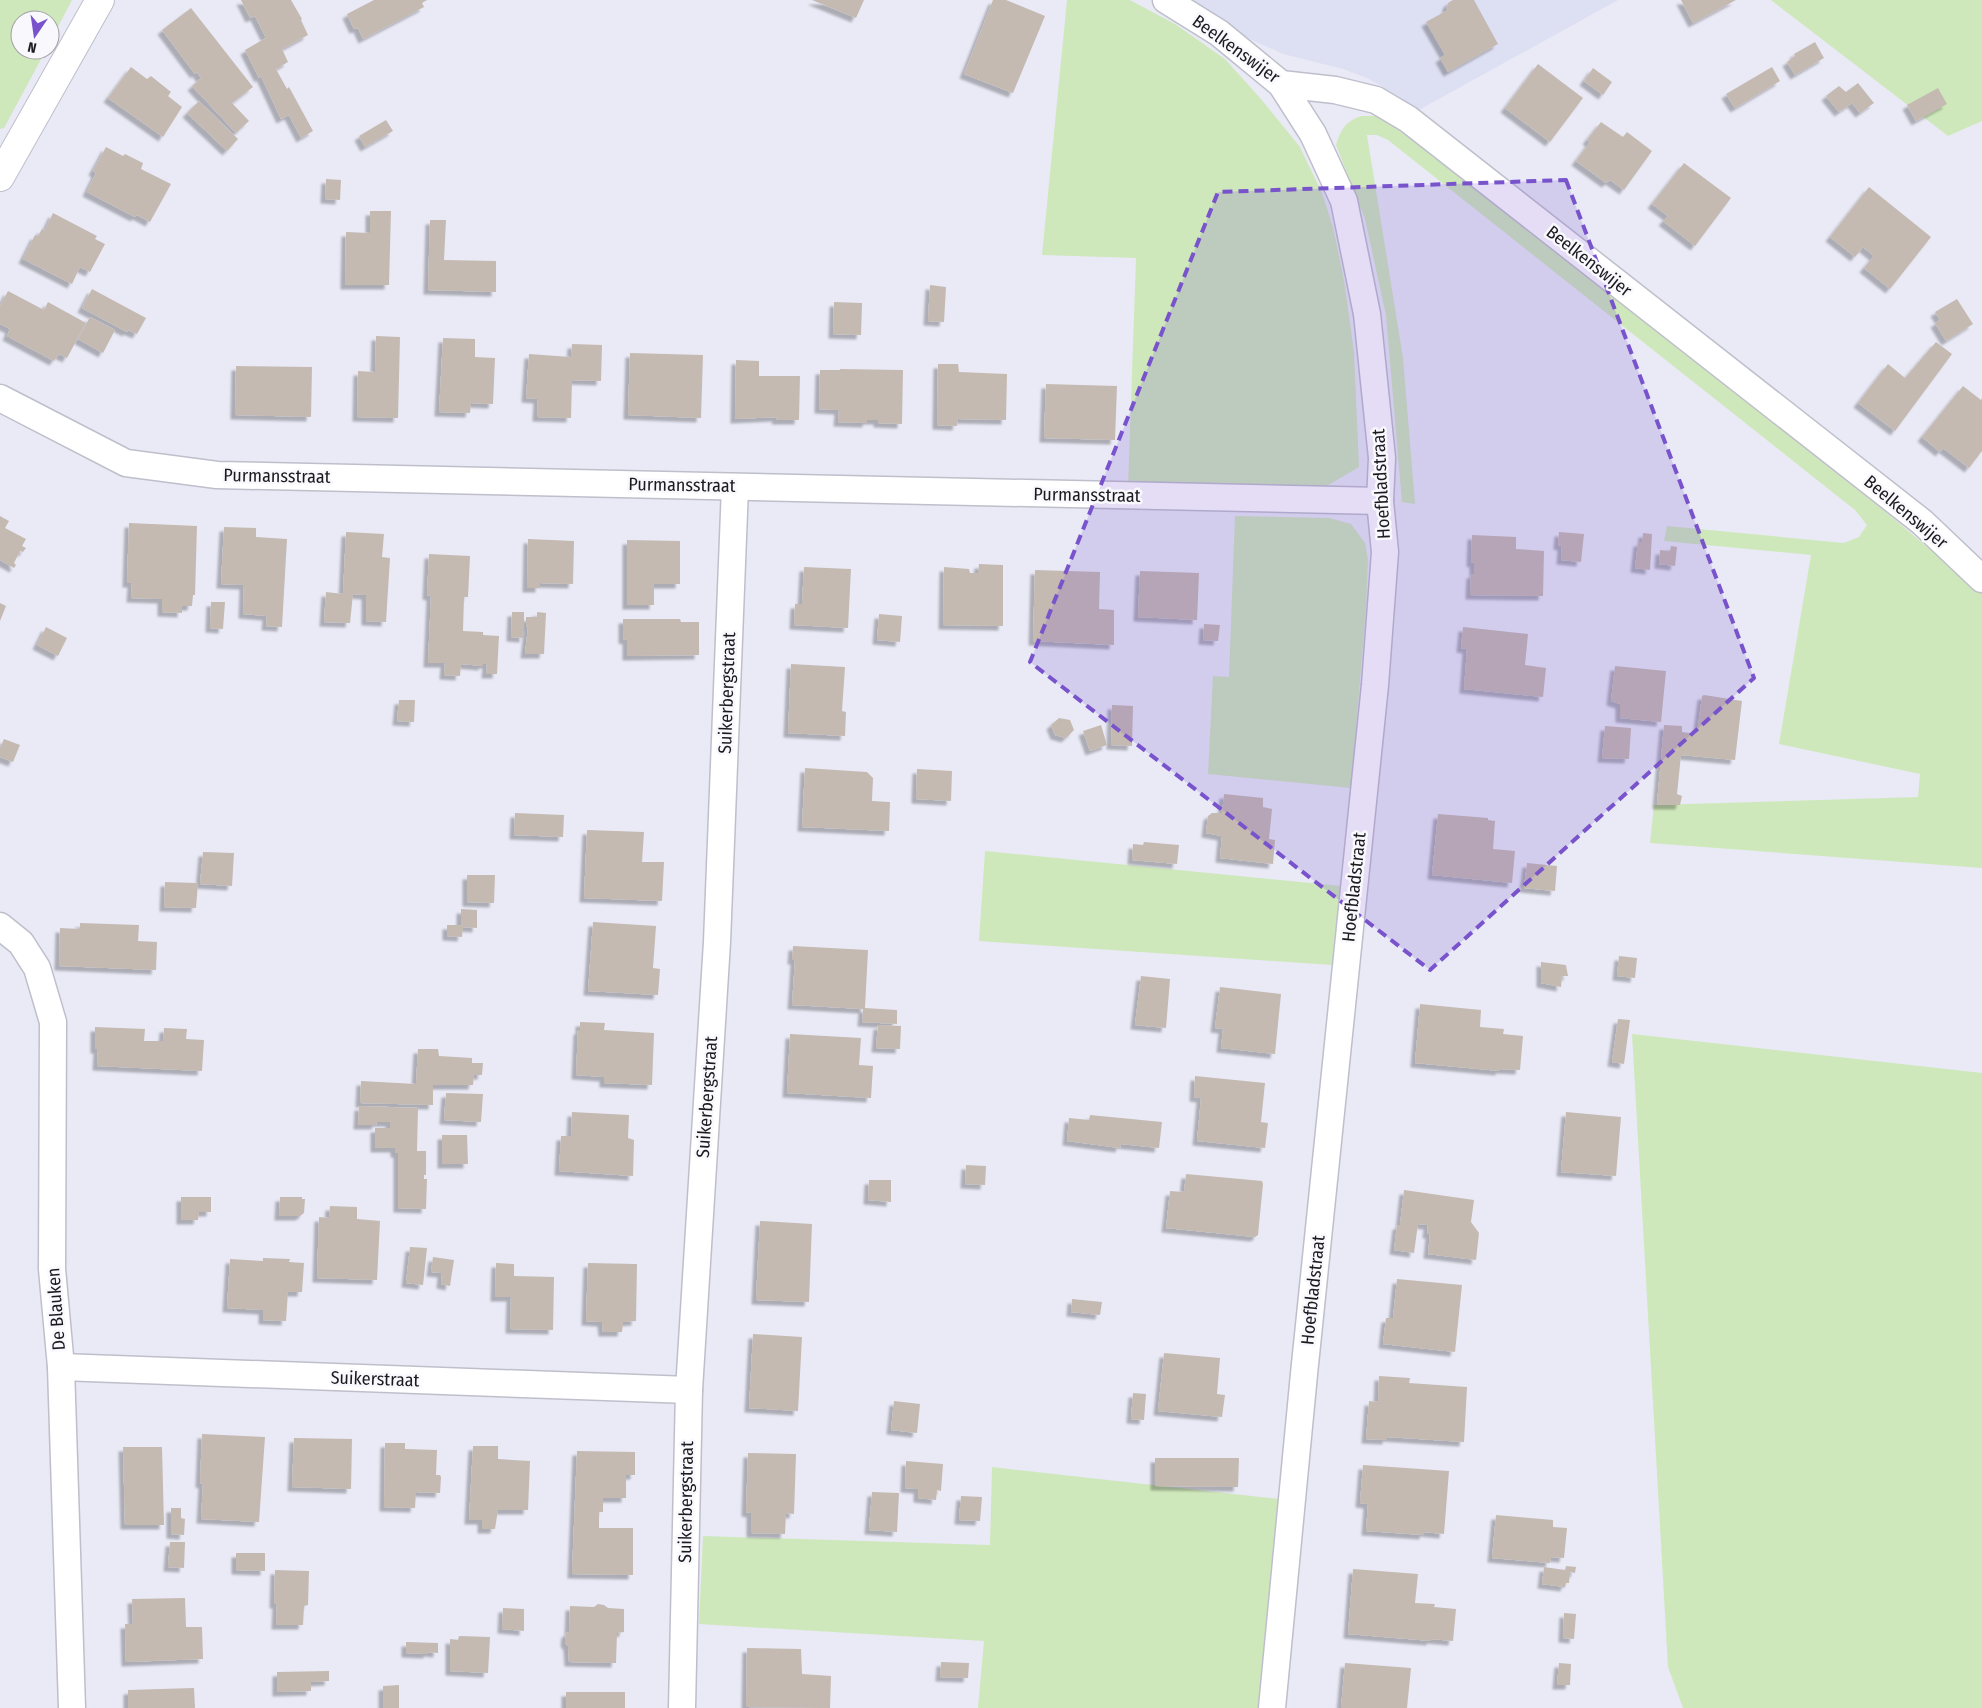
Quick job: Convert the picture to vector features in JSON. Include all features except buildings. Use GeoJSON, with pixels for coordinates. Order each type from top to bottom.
{"type":"FeatureCollection","features":[{"type":"Feature","properties":{"kind":"street"},"geometry":{"type":"LineString","coordinates":[[3,165],[100,0]]}},
{"type":"Feature","properties":{"kind":"street","name":"Beelkenswijer"},"geometry":{"type":"LineString","coordinates":[[1166,0],[1219,33],[1281,84],[1335,90],[1376,100],[1408,119],[1922,522],[1982,579]]}},
{"type":"Feature","properties":{"kind":"street","name":"Hoefbladstraat"},"geometry":{"type":"LineString","coordinates":[[1272,1708],[1375,685],[1385,552],[1380,501],[1382,458],[1367,314],[1344,201],[1313,134],[1281,84]]}},
{"type":"Feature","properties":{"kind":"street","name":"Purmansstraat"},"geometry":{"type":"LineString","coordinates":[[0,398],[126,463],[217,475],[1380,501]]}},
{"type":"Feature","properties":{"kind":"street","name":"Suikerbergstraat"},"geometry":{"type":"LineString","coordinates":[[682,1708],[689,1390],[717,942],[735,487]]}},
{"type":"Feature","properties":{"kind":"street","name":"De Blauken"},"geometry":{"type":"LineString","coordinates":[[0,926],[21,943],[36,968],[53,1022],[52,1269],[61,1367],[72,1708]]}},
{"type":"Feature","properties":{"kind":"street","name":"Suikerstraat"},"geometry":{"type":"LineString","coordinates":[[61,1367],[689,1390]]}},
{"type":"Feature","properties":{"kind":"highlighted area"},"geometry":{"type":"Polygon","coordinates":[[[1566,180],[1754,678],[1430,970],[1030,662],[1218,192],[1566,180]]]}},
{"type":"Feature","properties":{"kind":"shaded area"},"geometry":{"type":"Polygon","coordinates":[[[1192,0],[1618,0],[1417,111],[1399,96],[1367,78],[1343,69],[1283,54],[1241,35],[1190,3],[1192,0]]]}},
{"type":"Feature","properties":{"kind":"green space"},"geometry":{"type":"Polygon","coordinates":[[[0,0],[72,0],[60,23],[60,10],[10,10],[10,60],[41,60],[4,128],[0,129],[0,0]]]}},
{"type":"Feature","properties":{"kind":"green space"},"geometry":{"type":"Polygon","coordinates":[[[1067,0],[1130,0],[1175,24],[1225,59],[1300,147],[1322,193],[1333,227],[1344,280],[1354,352],[1359,467],[1325,487],[1128,488],[1136,258],[1042,255],[1067,0]]]}},
{"type":"Feature","properties":{"kind":"green space"},"geometry":{"type":"Polygon","coordinates":[[[1771,0],[1982,0],[1982,121],[1948,136],[1771,0]]]}},
{"type":"Feature","properties":{"kind":"green space"},"geometry":{"type":"Polygon","coordinates":[[[1361,116],[1376,116],[1390,122],[1452,169],[1882,509],[1982,593],[1982,868],[1650,843],[1654,805],[1918,797],[1920,774],[1779,744],[1811,555],[1664,541],[1667,526],[1844,543],[1859,537],[1867,525],[1855,510],[1388,140],[1377,135],[1367,135],[1403,358],[1415,504],[1402,502],[1386,315],[1365,219],[1336,145],[1344,127],[1361,116]]]}},
{"type":"Feature","properties":{"kind":"green space"},"geometry":{"type":"Polygon","coordinates":[[[1235,516],[1329,518],[1351,524],[1365,543],[1368,560],[1366,608],[1351,788],[1208,774],[1213,676],[1229,677],[1235,516]]]}},
{"type":"Feature","properties":{"kind":"green space"},"geometry":{"type":"Polygon","coordinates":[[[985,851],[1341,886],[1332,965],[979,941],[985,851]]]}},
{"type":"Feature","properties":{"kind":"green space"},"geometry":{"type":"Polygon","coordinates":[[[1632,1034],[1982,1073],[1982,1708],[1683,1708],[1668,1667],[1632,1034]]]}},
{"type":"Feature","properties":{"kind":"green space"},"geometry":{"type":"Polygon","coordinates":[[[992,1467],[1279,1499],[1260,1708],[978,1708],[984,1641],[699,1624],[703,1536],[990,1545],[992,1467]]]}}]}
